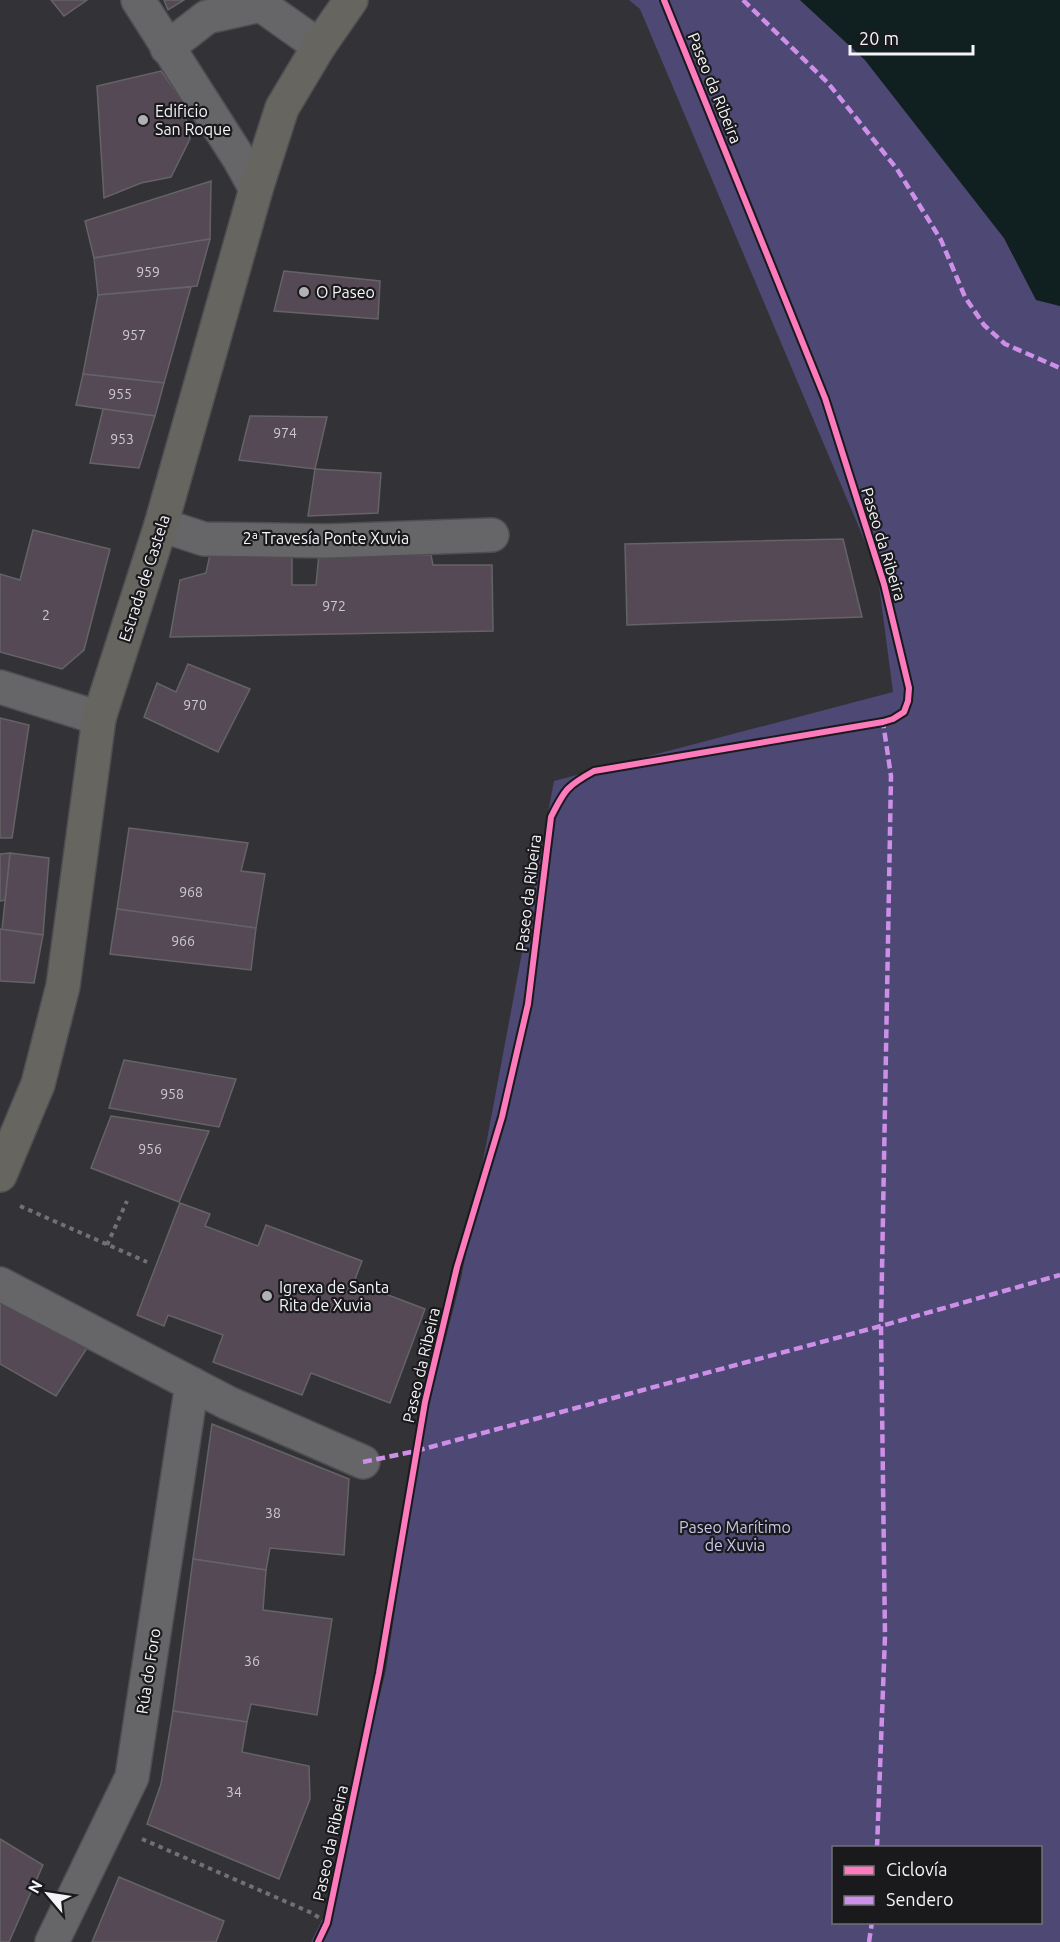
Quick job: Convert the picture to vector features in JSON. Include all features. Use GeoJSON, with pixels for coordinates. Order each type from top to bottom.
{"type":"FeatureCollection","features":[{"type":"Feature","properties":{"kind":"main road","name":"Estrada de Castela"},"geometry":{"type":"LineString","coordinates":[[5,1188],[38,1084],[63,986],[99,718],[161,525],[256,189],[282,108],[319,46],[351,0]]}},
{"type":"Feature","properties":{"kind":"street"},"geometry":{"type":"LineString","coordinates":[[138,0],[256,189]]}},
{"type":"Feature","properties":{"kind":"street"},"geometry":{"type":"LineString","coordinates":[[167,48],[207,17],[261,5],[319,46]]}},
{"type":"Feature","properties":{"kind":"street","name":"2ª Travesía Ponte Xuvia"},"geometry":{"type":"LineString","coordinates":[[161,525],[204,538],[328,541],[492,535]]}},
{"type":"Feature","properties":{"kind":"street"},"geometry":{"type":"LineString","coordinates":[[0,687],[99,718]]}},
{"type":"Feature","properties":{"kind":"street"},"geometry":{"type":"LineString","coordinates":[[0,1284],[228,1403],[363,1462]]}},
{"type":"Feature","properties":{"kind":"street","name":"Rúa do Foro"},"geometry":{"type":"LineString","coordinates":[[52,1942],[132,1777],[192,1384]]}},
{"type":"Feature","properties":{"kind":"path"},"geometry":{"type":"LineString","coordinates":[[5,1188],[107,1245],[147,1262]]}},
{"type":"Feature","properties":{"kind":"path"},"geometry":{"type":"LineString","coordinates":[[107,1245],[127,1201]]}},
{"type":"Feature","properties":{"kind":"path"},"geometry":{"type":"LineString","coordinates":[[108,1825],[312,1913],[327,1923]]}},
{"type":"Feature","properties":{"kind":"green space","name":"Paseo Marítimo de Xuvia"},"geometry":{"type":"Polygon","coordinates":[[[629,0],[800,0],[865,60],[1004,238],[1036,299],[1060,306],[1060,1942],[311,1942],[329,1906],[386,1670],[422,1431],[461,1279],[554,781],[893,692],[877,570],[640,9],[629,0]]]}},
{"type":"Feature","properties":{"kind":"shaded area"},"geometry":{"type":"Polygon","coordinates":[[[800,0],[1060,0],[1060,306],[1036,300],[1004,238],[865,60],[800,0]]]}},
{"type":"Feature","properties":{"kind":"building"},"geometry":{"type":"Polygon","coordinates":[[[51,0],[87,0],[64,16],[51,0]]]}},
{"type":"Feature","properties":{"kind":"building"},"geometry":{"type":"Polygon","coordinates":[[[164,0],[184,0],[168,10],[164,0]]]}},
{"type":"Feature","properties":{"kind":"building","name":"Edificio San Roque"},"geometry":{"type":"Polygon","coordinates":[[[161,71],[182,100],[190,139],[171,177],[141,183],[104,198],[97,86],[161,71]]]}},
{"type":"Feature","properties":{"kind":"building"},"geometry":{"type":"Polygon","coordinates":[[[211,181],[210,239],[94,258],[85,221],[211,181]]]}},
{"type":"Feature","properties":{"kind":"building"},"geometry":{"type":"Polygon","coordinates":[[[210,239],[197,286],[98,295],[94,258],[210,239]]]}},
{"type":"Feature","properties":{"kind":"building"},"geometry":{"type":"Polygon","coordinates":[[[284,271],[380,281],[378,319],[274,311],[284,271]]]}},
{"type":"Feature","properties":{"kind":"building"},"geometry":{"type":"Polygon","coordinates":[[[191,287],[164,383],[83,374],[98,295],[191,287]]]}},
{"type":"Feature","properties":{"kind":"building"},"geometry":{"type":"Polygon","coordinates":[[[83,374],[164,383],[155,416],[76,405],[83,374]]]}},
{"type":"Feature","properties":{"kind":"building"},"geometry":{"type":"Polygon","coordinates":[[[103,409],[155,416],[139,468],[90,463],[103,409]]]}},
{"type":"Feature","properties":{"kind":"building"},"geometry":{"type":"Polygon","coordinates":[[[250,416],[327,417],[315,469],[239,460],[250,416]]]}},
{"type":"Feature","properties":{"kind":"building"},"geometry":{"type":"Polygon","coordinates":[[[315,469],[381,473],[378,513],[308,516],[315,469]]]}},
{"type":"Feature","properties":{"kind":"building"},"geometry":{"type":"Polygon","coordinates":[[[33,530],[110,549],[84,650],[62,669],[0,652],[0,574],[20,580],[33,530]]]}},
{"type":"Feature","properties":{"kind":"building"},"geometry":{"type":"Polygon","coordinates":[[[843,539],[862,617],[627,625],[625,544],[843,539]]]}},
{"type":"Feature","properties":{"kind":"building"},"geometry":{"type":"Polygon","coordinates":[[[211,550],[292,550],[292,585],[316,585],[319,554],[431,555],[433,565],[492,565],[493,631],[170,637],[180,580],[206,573],[211,550]]]}},
{"type":"Feature","properties":{"kind":"building"},"geometry":{"type":"Polygon","coordinates":[[[188,664],[250,689],[218,752],[144,717],[157,683],[176,692],[188,664]]]}},
{"type":"Feature","properties":{"kind":"building"},"geometry":{"type":"Polygon","coordinates":[[[0,718],[29,725],[12,838],[0,838],[0,718]]]}},
{"type":"Feature","properties":{"kind":"building"},"geometry":{"type":"Polygon","coordinates":[[[129,828],[248,843],[241,871],[265,874],[256,928],[117,909],[129,828]]]}},
{"type":"Feature","properties":{"kind":"building"},"geometry":{"type":"Polygon","coordinates":[[[10,853],[49,858],[43,935],[2,930],[10,853]]]}},
{"type":"Feature","properties":{"kind":"building"},"geometry":{"type":"Polygon","coordinates":[[[10,853],[5,900],[0,901],[0,854],[10,853]]]}},
{"type":"Feature","properties":{"kind":"building"},"geometry":{"type":"Polygon","coordinates":[[[117,909],[256,928],[251,970],[110,954],[117,909]]]}},
{"type":"Feature","properties":{"kind":"building"},"geometry":{"type":"Polygon","coordinates":[[[0,929],[43,935],[34,983],[0,981],[0,929]]]}},
{"type":"Feature","properties":{"kind":"building"},"geometry":{"type":"Polygon","coordinates":[[[124,1060],[236,1079],[219,1127],[109,1108],[124,1060]]]}},
{"type":"Feature","properties":{"kind":"building"},"geometry":{"type":"Polygon","coordinates":[[[111,1116],[209,1131],[179,1202],[91,1168],[111,1116]]]}},
{"type":"Feature","properties":{"kind":"building","name":"Igrexa de Santa Rita de Xuvia"},"geometry":{"type":"Polygon","coordinates":[[[180,1203],[210,1214],[205,1226],[258,1246],[266,1225],[362,1261],[354,1282],[425,1309],[390,1403],[311,1373],[302,1395],[213,1362],[223,1335],[168,1315],[164,1326],[137,1315],[180,1203]]]}},
{"type":"Feature","properties":{"kind":"building"},"geometry":{"type":"Polygon","coordinates":[[[0,1295],[87,1348],[56,1396],[0,1364],[0,1295]]]}},
{"type":"Feature","properties":{"kind":"building"},"geometry":{"type":"Polygon","coordinates":[[[212,1424],[349,1479],[344,1555],[270,1548],[266,1570],[193,1559],[212,1424]]]}},
{"type":"Feature","properties":{"kind":"building"},"geometry":{"type":"Polygon","coordinates":[[[193,1559],[266,1570],[263,1610],[332,1619],[317,1715],[251,1704],[247,1722],[173,1711],[193,1559]]]}},
{"type":"Feature","properties":{"kind":"building"},"geometry":{"type":"Polygon","coordinates":[[[173,1711],[247,1722],[242,1752],[309,1766],[310,1799],[279,1879],[147,1824],[161,1784],[173,1711]]]}},
{"type":"Feature","properties":{"kind":"building"},"geometry":{"type":"Polygon","coordinates":[[[0,1839],[43,1865],[9,1942],[0,1942],[0,1839]]]}},
{"type":"Feature","properties":{"kind":"building"},"geometry":{"type":"Polygon","coordinates":[[[119,1877],[224,1921],[216,1942],[92,1942],[119,1877]]]}},
{"type":"Feature","properties":{"kind":"marked path"},"geometry":{"type":"LineString","coordinates":[[743,0],[828,83],[897,169],[941,240],[965,297],[984,325],[1005,344],[1060,368]]}},
{"type":"Feature","properties":{"kind":"marked path"},"geometry":{"type":"LineString","coordinates":[[877,1846],[885,1636],[881,1326],[891,776],[883,722]]}},
{"type":"Feature","properties":{"kind":"marked path"},"geometry":{"type":"LineString","coordinates":[[363,1462],[416,1451],[881,1326],[1060,1275]]}},
{"type":"Feature","properties":{"kind":"marked path"},"geometry":{"type":"LineString","coordinates":[[869,1942],[872,1924]]}},
{"type":"Feature","properties":{"kind":"cycle path","name":"Paseo da Ribeira"},"geometry":{"type":"LineString","coordinates":[[318,1942],[327,1923],[379,1673],[425,1402],[457,1267],[502,1117],[528,1004],[551,817],[568,789],[594,771],[883,722],[904,712],[908,701],[909,688],[884,584],[825,398],[664,0]]}},
{"type":"Feature","properties":{"kind":"place","name":"Edificio San Roque"},"geometry":{"type":"Point","coordinates":[143,120]}},
{"type":"Feature","properties":{"kind":"place","name":"O Paseo"},"geometry":{"type":"Point","coordinates":[304,292]}},
{"type":"Feature","properties":{"kind":"place","name":"Igrexa de Santa Rita de Xuvia"},"geometry":{"type":"Point","coordinates":[267,1296]}}]}
